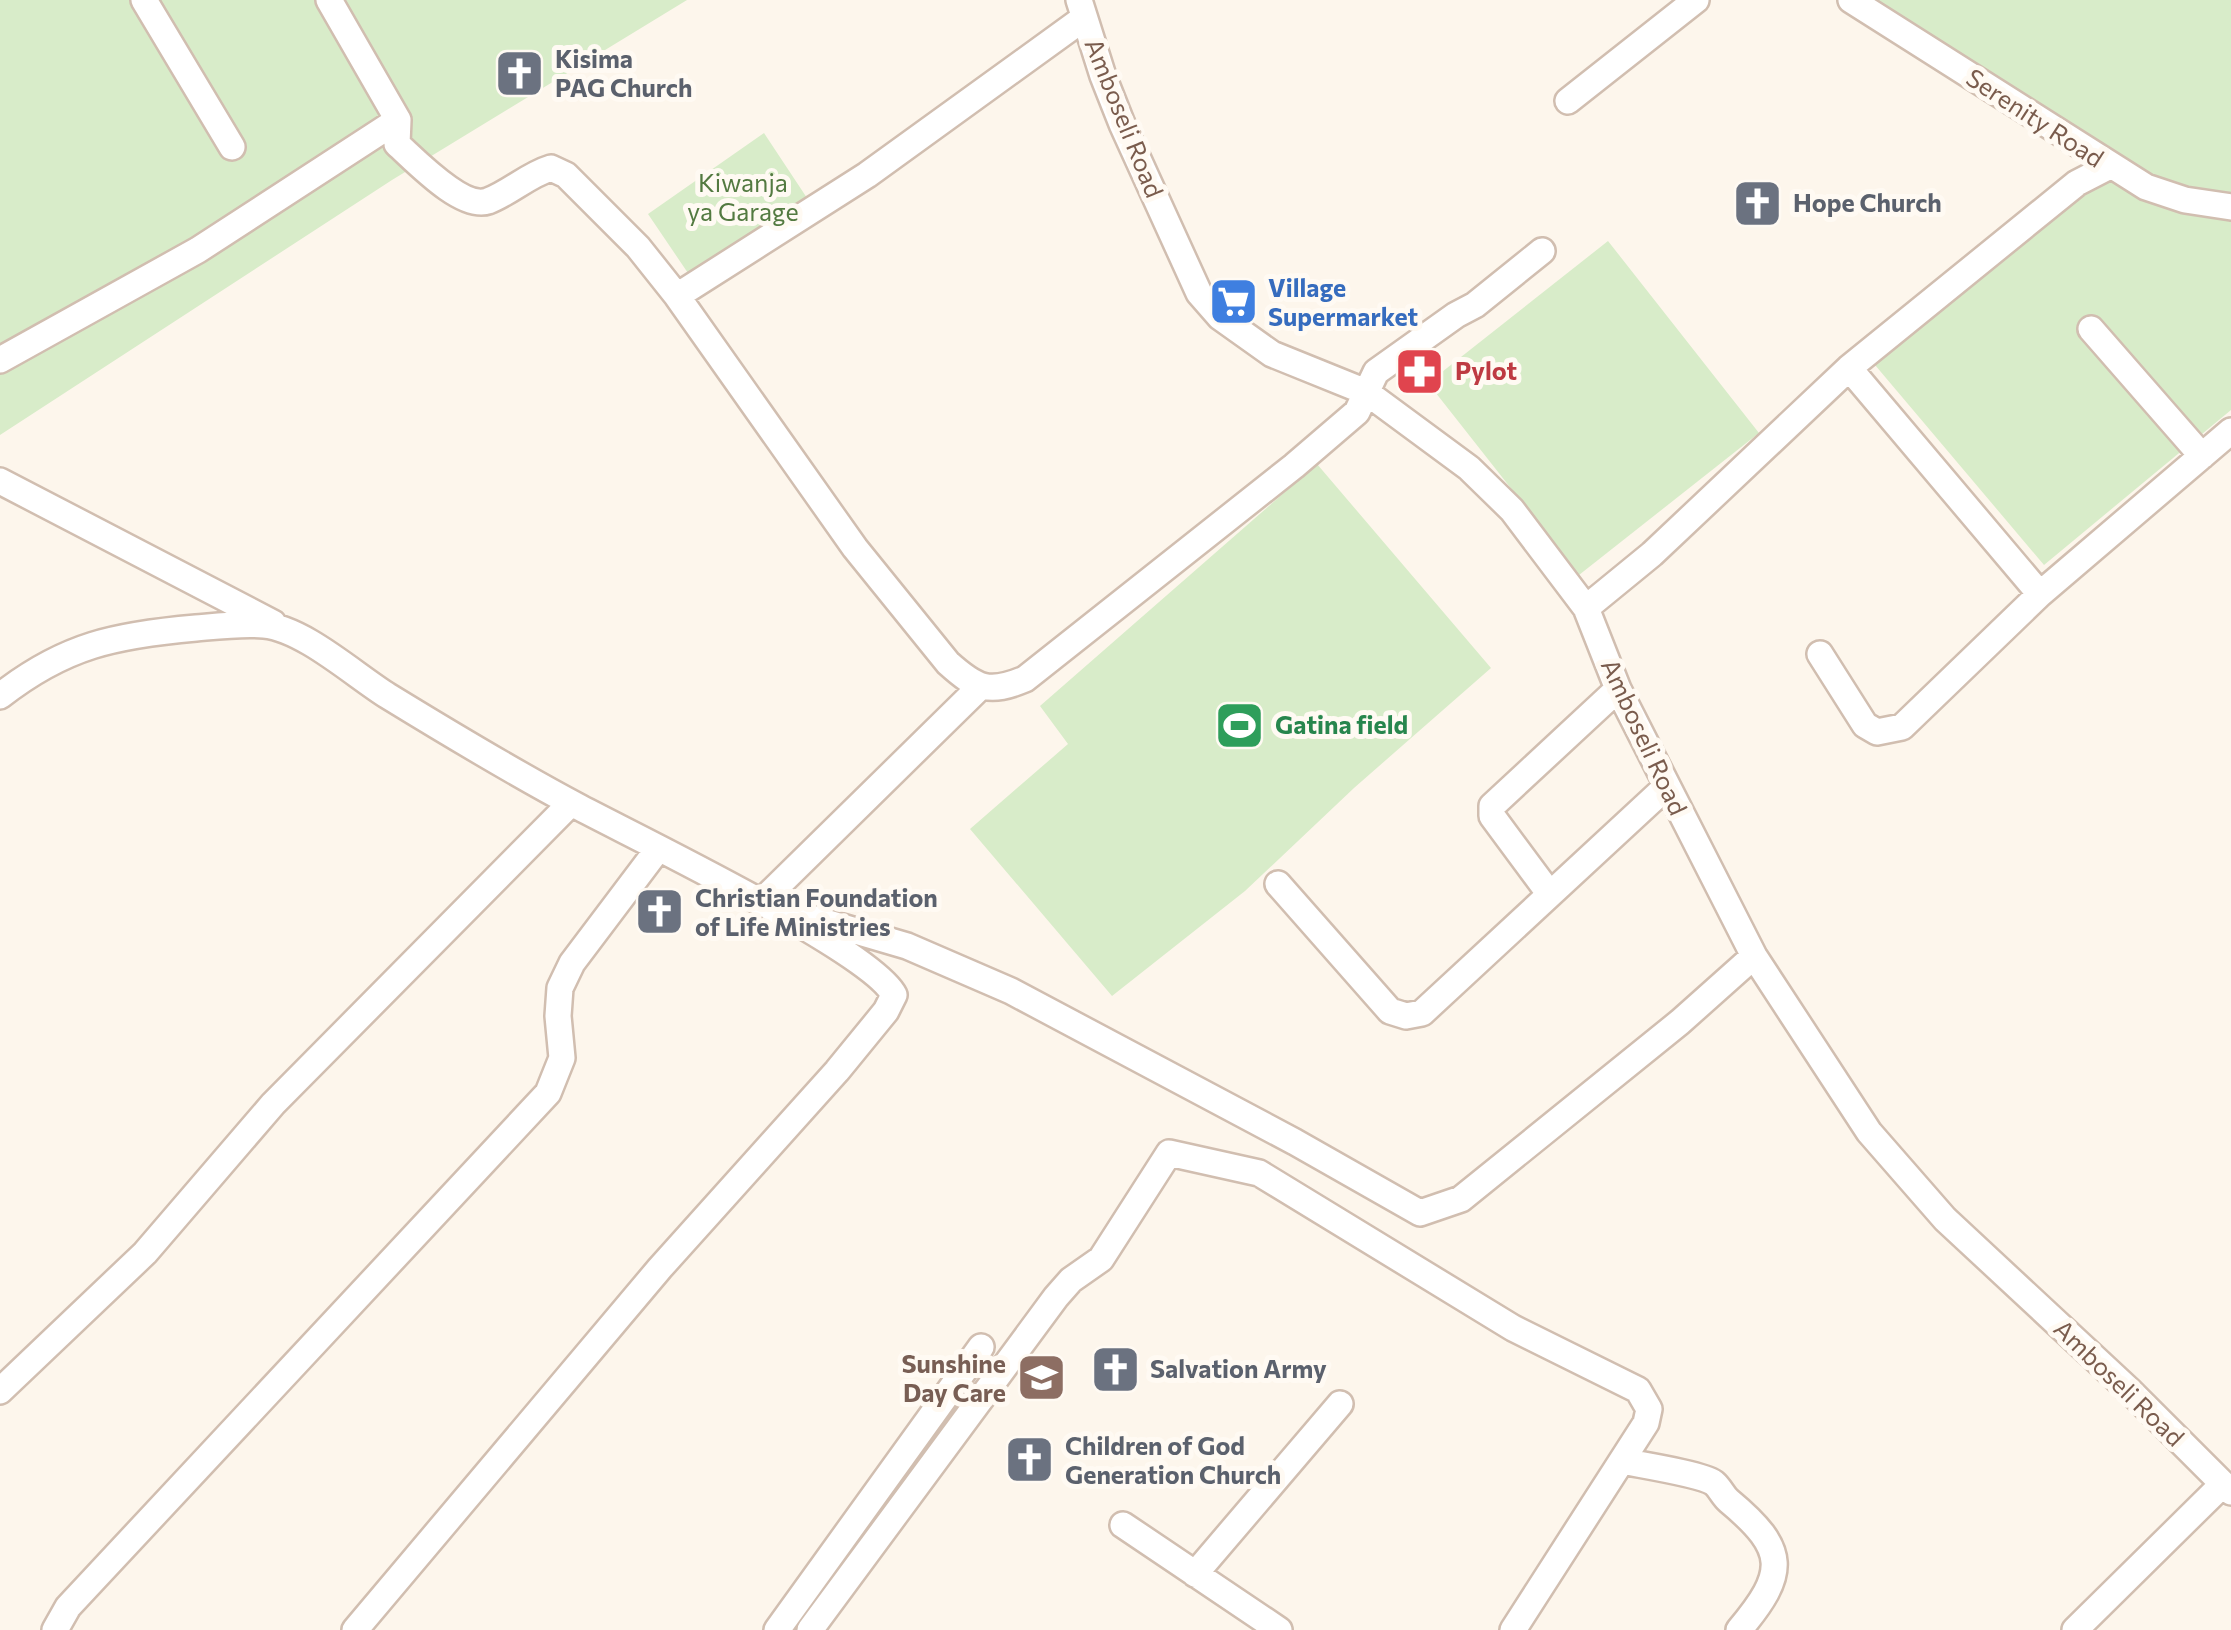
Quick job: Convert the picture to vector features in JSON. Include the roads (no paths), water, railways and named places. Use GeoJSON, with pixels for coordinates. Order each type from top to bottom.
{"type":"FeatureCollection","features":[{"type":"Feature","properties":{"kind":"street"},"geometry":{"type":"LineString","coordinates":[[144,0],[232,147]]}},
{"type":"Feature","properties":{"kind":"street"},"geometry":{"type":"LineString","coordinates":[[328,0],[398,120],[397,144],[451,191],[474,202],[485,202],[536,172],[551,168],[566,175],[638,247],[677,296],[872,570],[948,664],[966,680],[1000,690],[1025,679],[1294,466],[1357,412],[1376,372],[1475,305],[1542,252]]}},
{"type":"Feature","properties":{"kind":"street"},"geometry":{"type":"LineString","coordinates":[[1568,102],[1696,0]]}},
{"type":"Feature","properties":{"kind":"street","name":"Serenity Road"},"geometry":{"type":"LineString","coordinates":[[1852,0],[1883,9],[2146,187],[2184,200],[2231,208]]}},
{"type":"Feature","properties":{"kind":"street"},"geometry":{"type":"LineString","coordinates":[[677,296],[866,175],[1082,9]]}},
{"type":"Feature","properties":{"kind":"street","name":"Amboseli Road"},"geometry":{"type":"LineString","coordinates":[[1082,9],[1122,124],[1199,293],[1220,316],[1272,354],[1366,392],[1469,468],[1512,510],[1586,608],[1618,690],[1754,956],[1869,1132],[1945,1219],[2131,1392],[2227,1488]]}},
{"type":"Feature","properties":{"kind":"street"},"geometry":{"type":"LineString","coordinates":[[0,360],[198,250],[398,120]]}},
{"type":"Feature","properties":{"kind":"street"},"geometry":{"type":"LineString","coordinates":[[1586,608],[1652,554],[1849,368],[2077,184],[2110,166]]}},
{"type":"Feature","properties":{"kind":"street"},"geometry":{"type":"LineString","coordinates":[[2091,329],[2202,456]]}},
{"type":"Feature","properties":{"kind":"street"},"geometry":{"type":"LineString","coordinates":[[1849,368],[2040,594]]}},
{"type":"Feature","properties":{"kind":"street"},"geometry":{"type":"LineString","coordinates":[[1820,654],[1866,724],[1876,732],[1890,732],[1902,726],[2040,594],[2231,431]]}},
{"type":"Feature","properties":{"kind":"street"},"geometry":{"type":"LineString","coordinates":[[0,481],[286,630],[571,803],[863,964],[888,982],[894,994],[886,1011],[660,1268],[355,1630]]}},
{"type":"Feature","properties":{"kind":"street"},"geometry":{"type":"LineString","coordinates":[[0,696],[54,659],[107,639],[220,626],[264,625],[286,630]]}},
{"type":"Feature","properties":{"kind":"street"},"geometry":{"type":"LineString","coordinates":[[760,904],[981,686]]}},
{"type":"Feature","properties":{"kind":"street"},"geometry":{"type":"LineString","coordinates":[[1549,893],[1492,816],[1492,806],[1618,690]]}},
{"type":"Feature","properties":{"kind":"street"},"geometry":{"type":"LineString","coordinates":[[1278,884],[1390,1011],[1406,1016],[1422,1013],[1666,788]]}},
{"type":"Feature","properties":{"kind":"street"},"geometry":{"type":"LineString","coordinates":[[0,1391],[145,1253],[273,1104],[571,803]]}},
{"type":"Feature","properties":{"kind":"street"},"geometry":{"type":"LineString","coordinates":[[54,1630],[68,1607],[548,1093],[562,1058],[560,988],[572,962],[658,849]]}},
{"type":"Feature","properties":{"kind":"street"},"geometry":{"type":"LineString","coordinates":[[760,904],[907,946],[1011,991],[1420,1212],[1461,1198],[1680,1022],[1754,956]]}},
{"type":"Feature","properties":{"kind":"street"},"geometry":{"type":"LineString","coordinates":[[810,1630],[1056,1298],[1071,1280],[1101,1259],[1170,1153],[1259,1173],[1513,1328],[1638,1390],[1649,1408],[1646,1423],[1513,1630]]}},
{"type":"Feature","properties":{"kind":"street"},"geometry":{"type":"LineString","coordinates":[[777,1630],[981,1348]]}},
{"type":"Feature","properties":{"kind":"street"},"geometry":{"type":"LineString","coordinates":[[1195,1574],[1340,1404]]}},
{"type":"Feature","properties":{"kind":"street"},"geometry":{"type":"LineString","coordinates":[[1622,1461],[1712,1482],[1726,1499],[1744,1511],[1773,1548],[1775,1574],[1764,1600],[1738,1630]]}},
{"type":"Feature","properties":{"kind":"street"},"geometry":{"type":"LineString","coordinates":[[2074,1630],[2227,1488]]}},
{"type":"Feature","properties":{"kind":"street"},"geometry":{"type":"LineString","coordinates":[[1122,1525],[1279,1630]]}},
{"type":"Feature","properties":{"kind":"place","name":"Kisima PAG Church"},"geometry":{"type":"Point","coordinates":[520,73]}},
{"type":"Feature","properties":{"kind":"place","name":"Hope Church"},"geometry":{"type":"Point","coordinates":[1758,203]}},
{"type":"Feature","properties":{"kind":"place","name":"Village Supermarket"},"geometry":{"type":"Point","coordinates":[1233,302]}},
{"type":"Feature","properties":{"kind":"place","name":"Pylot"},"geometry":{"type":"Point","coordinates":[1420,371]}},
{"type":"Feature","properties":{"kind":"place","name":"Gatina field"},"geometry":{"type":"Point","coordinates":[1240,725]}},
{"type":"Feature","properties":{"kind":"place","name":"Christian Foundation of Life Ministries"},"geometry":{"type":"Point","coordinates":[660,912]}},
{"type":"Feature","properties":{"kind":"place","name":"Salvation Army"},"geometry":{"type":"Point","coordinates":[1115,1369]}},
{"type":"Feature","properties":{"kind":"place","name":"Sunshine Day Care"},"geometry":{"type":"Point","coordinates":[1041,1378]}},
{"type":"Feature","properties":{"kind":"place","name":"Children of God Generation Church"},"geometry":{"type":"Point","coordinates":[1030,1460]}},
{"type":"Feature","properties":{"kind":"park label","name":"Kiwanja ya Garage"},"geometry":{"type":"Point","coordinates":[743,198]}}]}
